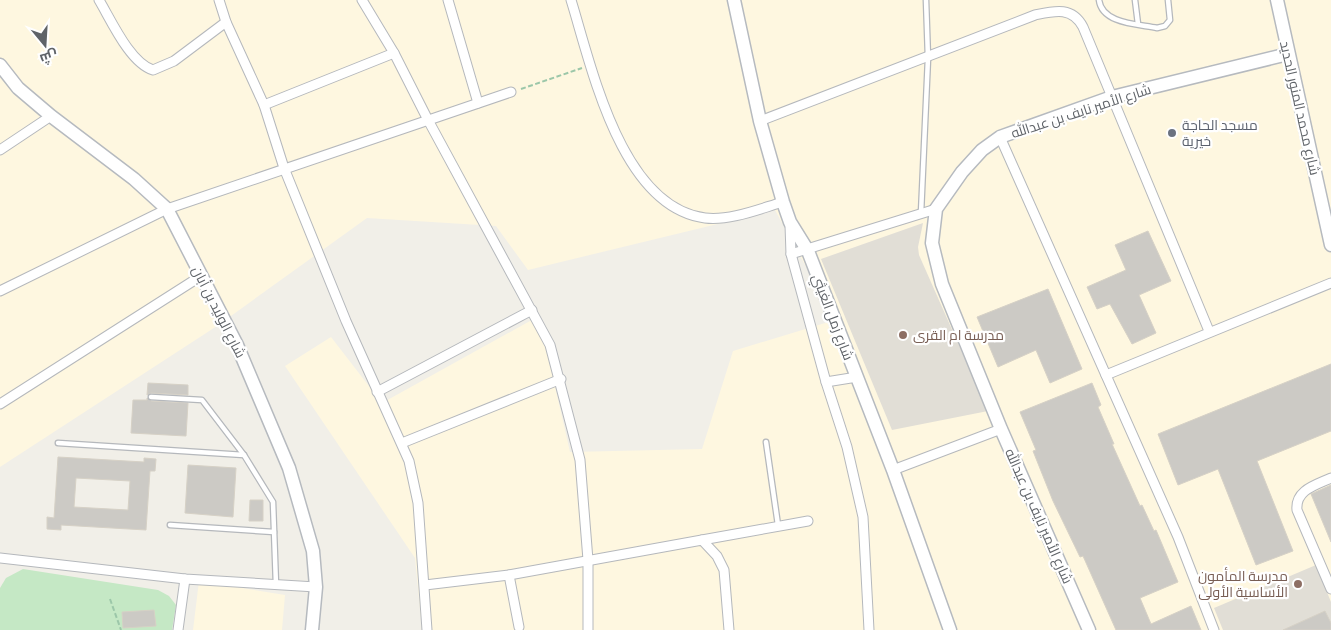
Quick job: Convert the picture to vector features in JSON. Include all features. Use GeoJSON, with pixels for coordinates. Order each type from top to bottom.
{"type":"FeatureCollection","features":[{"type":"Feature","properties":{"kind":"street"},"geometry":{"type":"LineString","coordinates":[[99,0],[136,59],[145,67],[153,70],[174,61],[226,22]]}},
{"type":"Feature","properties":{"kind":"street"},"geometry":{"type":"LineString","coordinates":[[219,0],[226,22],[264,105],[284,168],[378,392],[402,443],[414,479],[428,630]]}},
{"type":"Feature","properties":{"kind":"street"},"geometry":{"type":"LineString","coordinates":[[362,0],[394,53],[428,120],[550,345],[561,379],[580,460],[588,560],[588,630]]}},
{"type":"Feature","properties":{"kind":"street"},"geometry":{"type":"LineString","coordinates":[[448,0],[478,103]]}},
{"type":"Feature","properties":{"kind":"street"},"geometry":{"type":"LineString","coordinates":[[571,0],[611,125],[634,169],[659,198],[676,208],[707,218],[720,218],[783,202]]}},
{"type":"Feature","properties":{"kind":"street","name":"شارع زمل الغيثي"},"geometry":{"type":"LineString","coordinates":[[734,0],[760,121],[783,202],[790,222],[808,251],[893,470],[950,630]]}},
{"type":"Feature","properties":{"kind":"street","name":"شارع محمد المنور الحديد"},"geometry":{"type":"LineString","coordinates":[[1277,0],[1331,245]]}},
{"type":"Feature","properties":{"kind":"street"},"geometry":{"type":"LineString","coordinates":[[760,121],[928,58],[1034,14],[1062,10],[1078,19],[1209,332]]}},
{"type":"Feature","properties":{"kind":"street"},"geometry":{"type":"LineString","coordinates":[[264,105],[394,53]]}},
{"type":"Feature","properties":{"kind":"street","name":"شارع الأمير نايف بن عبدالله"},"geometry":{"type":"LineString","coordinates":[[1089,630],[1000,429],[945,292],[933,256],[933,226],[936,209],[962,172],[982,150],[1000,137],[1112,98],[1288,54]]}},
{"type":"Feature","properties":{"kind":"street","name":"شارع الوليد بن أبان"},"geometry":{"type":"LineString","coordinates":[[0,65],[14,84],[50,116],[134,179],[167,208],[238,345],[289,468],[308,526],[313,551],[316,587],[312,630]]}},
{"type":"Feature","properties":{"kind":"street"},"geometry":{"type":"LineString","coordinates":[[0,291],[167,208],[511,92]]}},
{"type":"Feature","properties":{"kind":"street"},"geometry":{"type":"LineString","coordinates":[[0,150],[50,116]]}},
{"type":"Feature","properties":{"kind":"street"},"geometry":{"type":"LineString","coordinates":[[1000,137],[1178,538],[1214,630]]}},
{"type":"Feature","properties":{"kind":"street"},"geometry":{"type":"LineString","coordinates":[[791,254],[808,251],[936,209]]}},
{"type":"Feature","properties":{"kind":"street"},"geometry":{"type":"LineString","coordinates":[[790,222],[791,254],[826,382],[847,447],[863,517],[869,630]]}},
{"type":"Feature","properties":{"kind":"street"},"geometry":{"type":"LineString","coordinates":[[0,404],[201,276]]}},
{"type":"Feature","properties":{"kind":"street"},"geometry":{"type":"LineString","coordinates":[[1106,375],[1331,283]]}},
{"type":"Feature","properties":{"kind":"street"},"geometry":{"type":"LineString","coordinates":[[378,392],[532,310]]}},
{"type":"Feature","properties":{"kind":"street"},"geometry":{"type":"LineString","coordinates":[[826,382],[856,377]]}},
{"type":"Feature","properties":{"kind":"street"},"geometry":{"type":"LineString","coordinates":[[402,443],[561,379]]}},
{"type":"Feature","properties":{"kind":"street"},"geometry":{"type":"LineString","coordinates":[[893,470],[1000,429]]}},
{"type":"Feature","properties":{"kind":"street"},"geometry":{"type":"LineString","coordinates":[[1331,478],[1308,489],[1299,497],[1296,503],[1297,510],[1331,588]]}},
{"type":"Feature","properties":{"kind":"street"},"geometry":{"type":"LineString","coordinates":[[425,585],[509,575],[808,520]]}},
{"type":"Feature","properties":{"kind":"street"},"geometry":{"type":"LineString","coordinates":[[702,540],[718,556],[724,570],[729,630]]}},
{"type":"Feature","properties":{"kind":"street"},"geometry":{"type":"LineString","coordinates":[[0,558],[185,579],[316,587]]}},
{"type":"Feature","properties":{"kind":"street"},"geometry":{"type":"LineString","coordinates":[[509,575],[518,627]]}},
{"type":"Feature","properties":{"kind":"street"},"geometry":{"type":"LineString","coordinates":[[178,630],[185,579]]}},
{"type":"Feature","properties":{"kind":"lane"},"geometry":{"type":"LineString","coordinates":[[921,214],[928,58],[926,0]]}},
{"type":"Feature","properties":{"kind":"lane"},"geometry":{"type":"LineString","coordinates":[[1099,0],[1102,10],[1109,17],[1157,28],[1165,26],[1170,20],[1168,0]]}},
{"type":"Feature","properties":{"kind":"lane"},"geometry":{"type":"LineString","coordinates":[[1135,0],[1138,24]]}},
{"type":"Feature","properties":{"kind":"lane"},"geometry":{"type":"LineString","coordinates":[[151,397],[202,400],[244,455],[273,502],[276,585]]}},
{"type":"Feature","properties":{"kind":"lane"},"geometry":{"type":"LineString","coordinates":[[766,442],[778,525]]}},
{"type":"Feature","properties":{"kind":"lane"},"geometry":{"type":"LineString","coordinates":[[58,443],[244,455]]}},
{"type":"Feature","properties":{"kind":"lane"},"geometry":{"type":"LineString","coordinates":[[170,525],[274,532]]}},
{"type":"Feature","properties":{"kind":"path"},"geometry":{"type":"LineString","coordinates":[[511,92],[592,65]]}},
{"type":"Feature","properties":{"kind":"path"},"geometry":{"type":"LineString","coordinates":[[110,599],[120,630]]}},
{"type":"Feature","properties":{"kind":"shaded area"},"geometry":{"type":"Polygon","coordinates":[[[0,0],[1331,0],[1331,630],[422,630],[415,558],[285,366],[331,337],[382,403],[539,316],[570,452],[702,449],[733,351],[835,320],[775,210],[528,270],[496,226],[367,218],[217,326],[0,467],[0,0]]]}},
{"type":"Feature","properties":{"kind":"shaded area","name":"مدرسة ام القرى"},"geometry":{"type":"Polygon","coordinates":[[[923,223],[918,247],[919,255],[988,411],[892,430],[821,259],[923,223]]]}},
{"type":"Feature","properties":{"kind":"shaded area","name":"مدرسة المأمون الأساسية الأولى"},"geometry":{"type":"Polygon","coordinates":[[[1316,565],[1331,602],[1331,630],[1223,630],[1214,608],[1316,565]]]}},
{"type":"Feature","properties":{"kind":"shaded area"},"geometry":{"type":"Polygon","coordinates":[[[199,581],[285,595],[282,630],[193,630],[199,581]]]}},
{"type":"Feature","properties":{"kind":"green space"},"geometry":{"type":"Polygon","coordinates":[[[23,569],[158,590],[169,596],[176,605],[172,630],[0,630],[0,588],[6,578],[23,569]]]}},
{"type":"Feature","properties":{"kind":"building"},"geometry":{"type":"Polygon","coordinates":[[[1148,231],[1171,281],[1139,295],[1156,333],[1132,344],[1110,304],[1097,309],[1087,287],[1126,270],[1115,245],[1148,231]]]}},
{"type":"Feature","properties":{"kind":"building"},"geometry":{"type":"Polygon","coordinates":[[[1048,289],[1082,369],[1050,383],[1036,350],[998,367],[977,317],[1048,289]]]}},
{"type":"Feature","properties":{"kind":"building"},"geometry":{"type":"Polygon","coordinates":[[[1331,364],[1331,431],[1257,461],[1293,551],[1256,565],[1218,469],[1178,485],[1158,434],[1331,364]]]}},
{"type":"Feature","properties":{"kind":"building"},"geometry":{"type":"Polygon","coordinates":[[[148,383],[188,385],[188,395],[151,393],[147,395],[148,383]]]}},
{"type":"Feature","properties":{"kind":"building"},"geometry":{"type":"Polygon","coordinates":[[[1092,383],[1101,405],[1098,407],[1114,444],[1112,444],[1140,506],[1142,505],[1154,531],[1156,530],[1178,582],[1140,598],[1151,624],[1191,606],[1201,630],[1116,630],[1083,556],[1080,557],[1053,501],[1033,451],[1036,450],[1020,412],[1092,383]]]}},
{"type":"Feature","properties":{"kind":"building"},"geometry":{"type":"Polygon","coordinates":[[[147,398],[151,401],[188,403],[186,436],[131,433],[133,400],[147,400],[147,398]]]}},
{"type":"Feature","properties":{"kind":"building"},"geometry":{"type":"Polygon","coordinates":[[[58,457],[144,462],[144,458],[156,459],[155,471],[150,471],[146,530],[61,525],[61,530],[47,529],[47,517],[54,518],[58,457]],[[76,478],[74,507],[128,510],[130,481],[76,478]]]}},
{"type":"Feature","properties":{"kind":"building"},"geometry":{"type":"Polygon","coordinates":[[[188,465],[236,468],[233,517],[185,513],[188,465]]]}},
{"type":"Feature","properties":{"kind":"building"},"geometry":{"type":"Polygon","coordinates":[[[1331,485],[1331,542],[1311,494],[1331,485]]]}},
{"type":"Feature","properties":{"kind":"building"},"geometry":{"type":"Polygon","coordinates":[[[250,500],[263,500],[263,521],[249,521],[250,500]]]}},
{"type":"Feature","properties":{"kind":"building"},"geometry":{"type":"Polygon","coordinates":[[[154,610],[156,626],[123,628],[122,612],[154,610]]]}},
{"type":"Feature","properties":{"kind":"building"},"geometry":{"type":"Polygon","coordinates":[[[1325,611],[1331,623],[1331,630],[1283,630],[1325,611]]]}},
{"type":"Feature","properties":{"kind":"place","name":"مسجد الحاجة خيرية"},"geometry":{"type":"Point","coordinates":[1172,133]}},
{"type":"Feature","properties":{"kind":"place","name":"مدرسة ام القرى"},"geometry":{"type":"Point","coordinates":[903,335]}},
{"type":"Feature","properties":{"kind":"place","name":"مدرسة المأمون الأساسية الأولى"},"geometry":{"type":"Point","coordinates":[1298,584]}}]}
